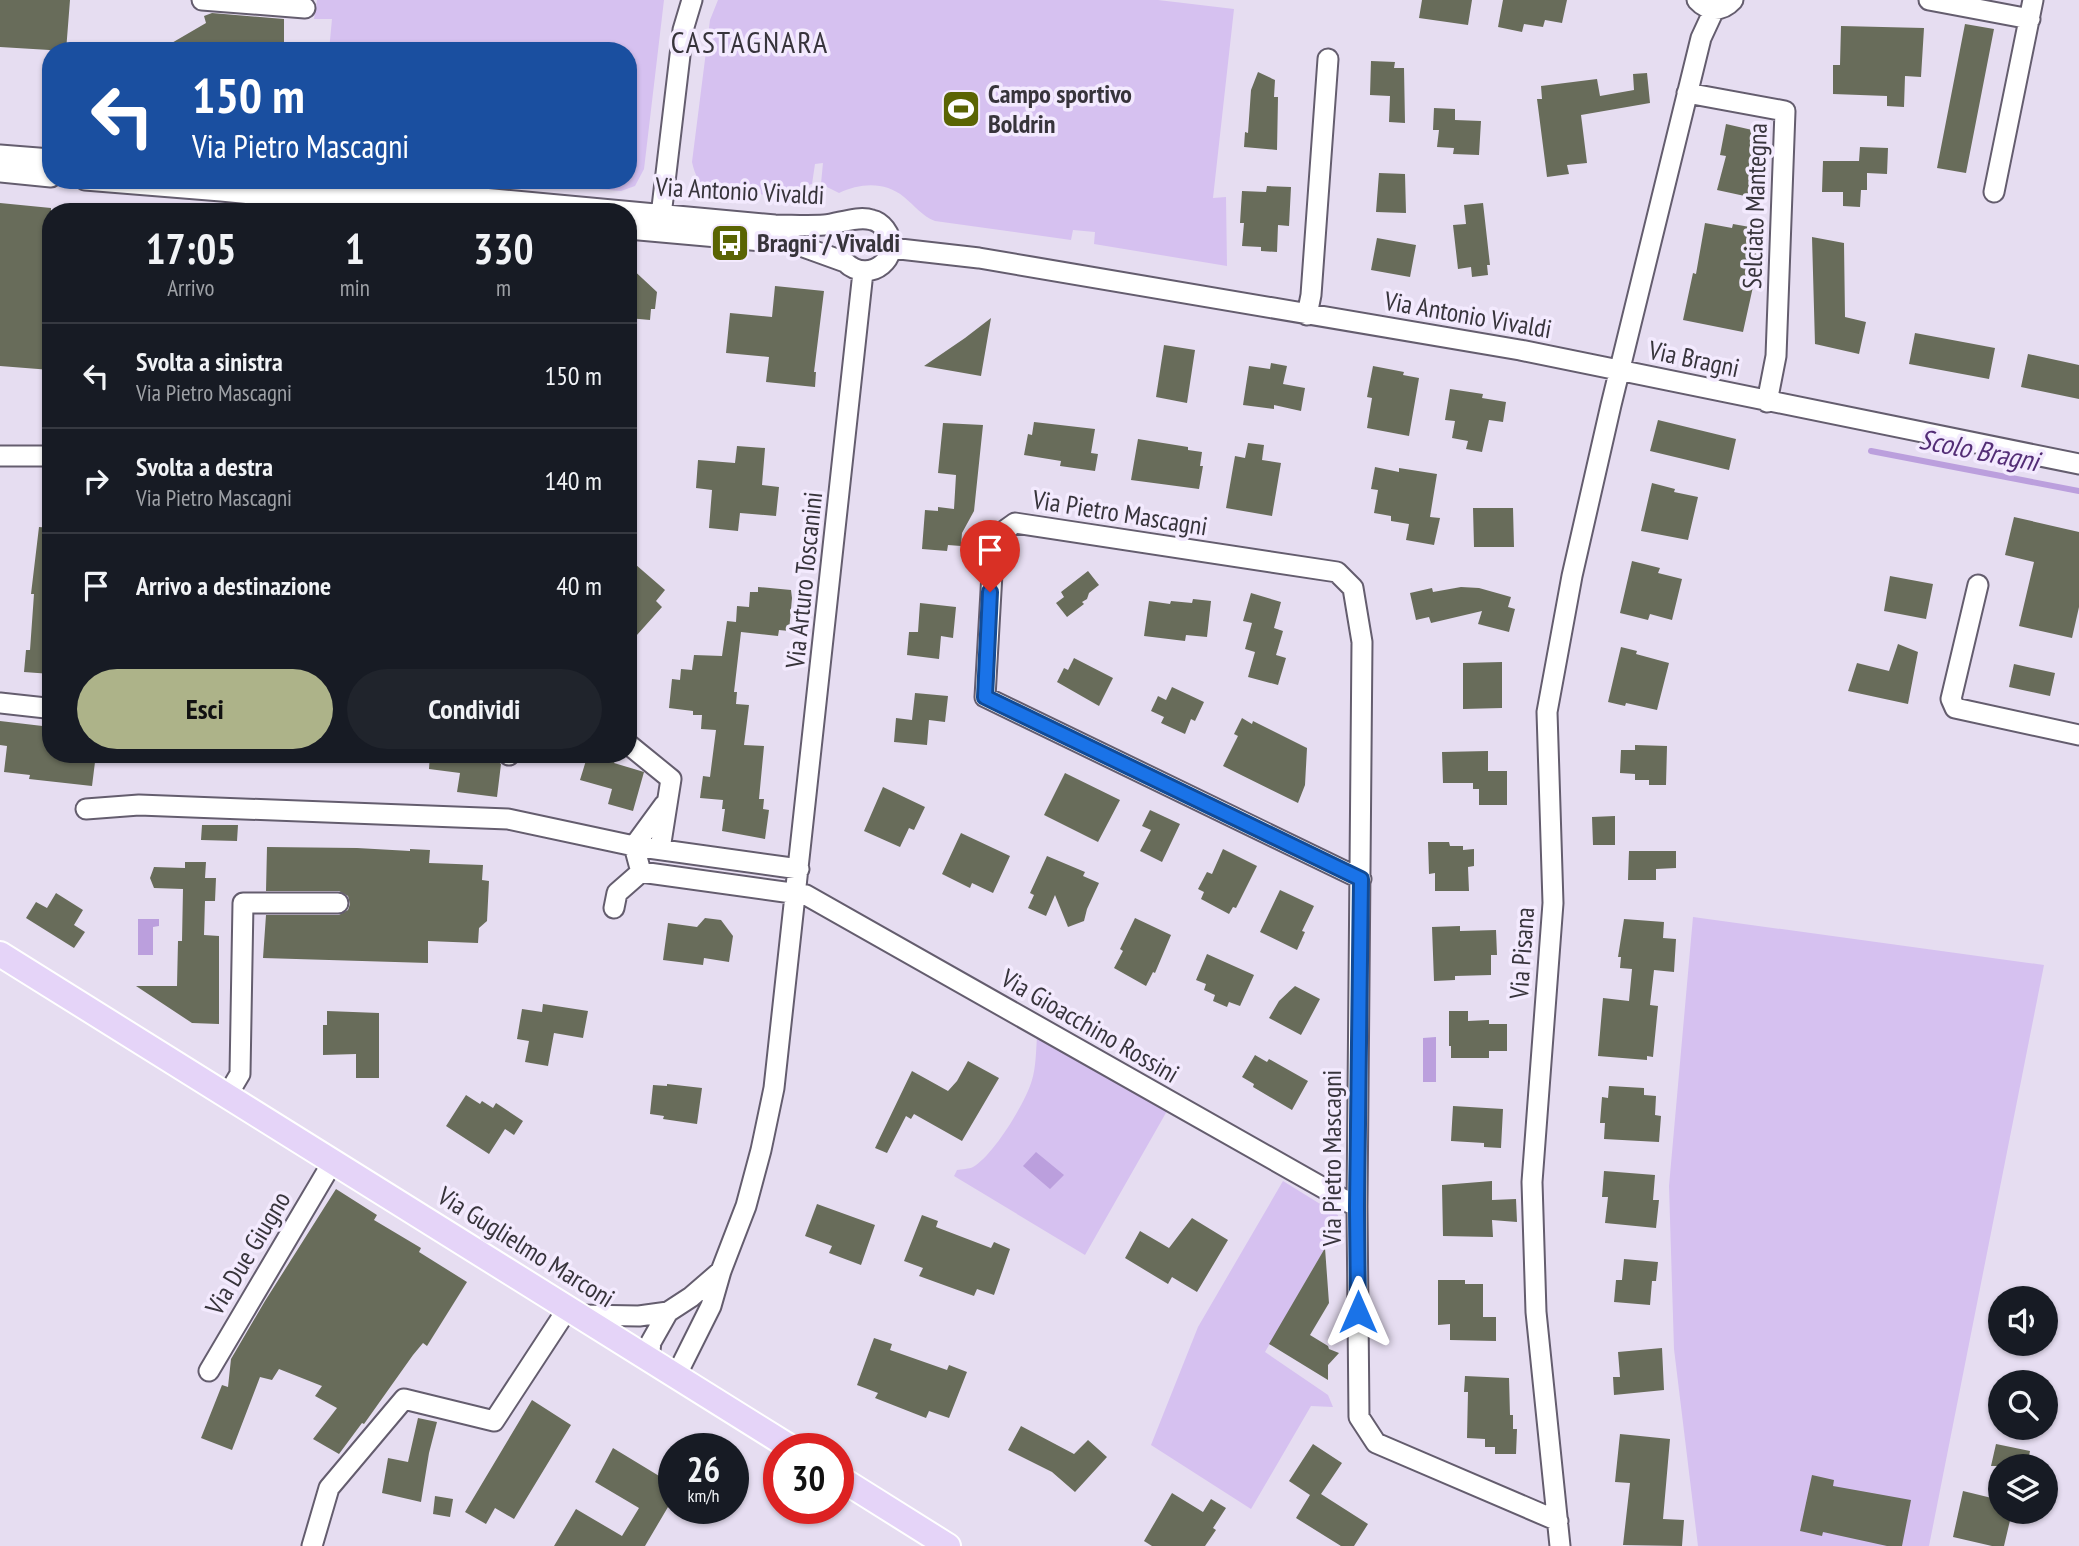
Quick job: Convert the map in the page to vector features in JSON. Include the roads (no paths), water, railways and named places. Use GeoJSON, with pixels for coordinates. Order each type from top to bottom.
{"type":"FeatureCollection","features":[{"type":"Feature","properties":{"kind":"main road","name":"Via Guglielmo Marconi"},"geometry":{"type":"LineString","coordinates":[[0,954],[768,1433]]}},
{"type":"Feature","properties":{"kind":"main road"},"geometry":{"type":"LineString","coordinates":[[854,1487],[948,1546]]}},
{"type":"Feature","properties":{"kind":"street"},"geometry":{"type":"LineString","coordinates":[[202,0],[305,8]]}},
{"type":"Feature","properties":{"kind":"street"},"geometry":{"type":"LineString","coordinates":[[660,223],[683,30],[692,0]]}},
{"type":"Feature","properties":{"kind":"street"},"geometry":{"type":"LineString","coordinates":[[1705,5],[1722,9],[1733,0]]}},
{"type":"Feature","properties":{"kind":"street"},"geometry":{"type":"LineString","coordinates":[[1929,0],[2032,9],[1994,192]]}},
{"type":"Feature","properties":{"kind":"street","name":"Via Bragni"},"geometry":{"type":"LineString","coordinates":[[1705,5],[1701,38],[1620,369],[1767,402],[2079,464]]}},
{"type":"Feature","properties":{"kind":"street"},"geometry":{"type":"LineString","coordinates":[[1307,315],[1311,295],[1328,60]]}},
{"type":"Feature","properties":{"kind":"street","name":"Selciato Mantegna"},"geometry":{"type":"LineString","coordinates":[[1687,93],[1785,111],[1776,356],[1767,402]]}},
{"type":"Feature","properties":{"kind":"street"},"geometry":{"type":"LineString","coordinates":[[0,155],[42,158]]}},
{"type":"Feature","properties":{"kind":"street"},"geometry":{"type":"LineString","coordinates":[[0,172],[42,176]]}},
{"type":"Feature","properties":{"kind":"street"},"geometry":{"type":"LineString","coordinates":[[196,189],[342,203]]}},
{"type":"Feature","properties":{"kind":"street","name":"Via Antonio Vivaldi"},"geometry":{"type":"LineString","coordinates":[[363,189],[479,203]]}},
{"type":"Feature","properties":{"kind":"street","name":"Via Antonio Vivaldi"},"geometry":{"type":"LineString","coordinates":[[637,227],[660,223],[824,225],[863,219],[880,224],[890,239],[891,248],[979,258],[1520,349],[1620,369]]}},
{"type":"Feature","properties":{"kind":"street","name":"Via Antonio Vivaldi"},"geometry":{"type":"LineString","coordinates":[[637,220],[795,244],[845,262]]}},
{"type":"Feature","properties":{"kind":"street","name":"Via Antonio Vivaldi"},"geometry":{"type":"LineString","coordinates":[[855,220],[847,225],[839,239],[840,255],[850,267],[863,272]]}},
{"type":"Feature","properties":{"kind":"street"},"geometry":{"type":"LineString","coordinates":[[863,272],[878,268],[891,248]]}},
{"type":"Feature","properties":{"kind":"street","name":"Via Arturo Toscanini"},"geometry":{"type":"LineString","coordinates":[[574,1312],[639,1316],[668,1312],[691,1297],[721,1271],[746,1206],[774,1088],[863,272]]}},
{"type":"Feature","properties":{"kind":"street","name":"Via Pisana"},"geometry":{"type":"LineString","coordinates":[[1560,1546],[1536,1312],[1532,1182],[1553,903],[1546,712],[1572,576],[1620,369]]}},
{"type":"Feature","properties":{"kind":"street"},"geometry":{"type":"LineString","coordinates":[[0,456],[42,456]]}},
{"type":"Feature","properties":{"kind":"street","name":"Via Pietro Mascagni"},"geometry":{"type":"LineString","coordinates":[[1361,879],[985,697],[994,538],[1015,523],[1337,572],[1353,588],[1362,642],[1361,879],[1357,1207],[1359,1417],[1376,1443],[1558,1521]]}},
{"type":"Feature","properties":{"kind":"street"},"geometry":{"type":"LineString","coordinates":[[1978,585],[1951,699],[1955,708],[2079,735]]}},
{"type":"Feature","properties":{"kind":"street"},"geometry":{"type":"LineString","coordinates":[[0,704],[42,708]]}},
{"type":"Feature","properties":{"kind":"street"},"geometry":{"type":"LineString","coordinates":[[637,751],[671,779],[660,849]]}},
{"type":"Feature","properties":{"kind":"street"},"geometry":{"type":"LineString","coordinates":[[634,846],[668,800]]}},
{"type":"Feature","properties":{"kind":"street"},"geometry":{"type":"LineString","coordinates":[[86,809],[139,805],[508,819],[634,846],[799,869]]}},
{"type":"Feature","properties":{"kind":"street"},"geometry":{"type":"LineString","coordinates":[[634,846],[641,872]]}},
{"type":"Feature","properties":{"kind":"street"},"geometry":{"type":"LineString","coordinates":[[614,908],[617,893],[641,872],[796,894]]}},
{"type":"Feature","properties":{"kind":"street","name":"Via Gioacchino Rossini"},"geometry":{"type":"LineString","coordinates":[[796,894],[806,894],[1357,1207]]}},
{"type":"Feature","properties":{"kind":"street"},"geometry":{"type":"LineString","coordinates":[[227,1096],[240,1074],[243,902],[338,903]]}},
{"type":"Feature","properties":{"kind":"street","name":"Via Due Giugno"},"geometry":{"type":"LineString","coordinates":[[209,1371],[332,1163]]}},
{"type":"Feature","properties":{"kind":"street"},"geometry":{"type":"LineString","coordinates":[[677,1376],[711,1306],[721,1271]]}},
{"type":"Feature","properties":{"kind":"street"},"geometry":{"type":"LineString","coordinates":[[312,1546],[329,1488],[404,1399],[494,1421],[574,1312]]}},
{"type":"Feature","properties":{"kind":"street","name":"Via Arturo Toscanini"},"geometry":{"type":"LineString","coordinates":[[649,1358],[651,1342],[668,1312]]}},
{"type":"Feature","properties":{"kind":"waterway","name":"Scolo Bragni"},"geometry":{"type":"LineString","coordinates":[[1871,451],[2079,491]]}},
{"type":"Feature","properties":{"kind":"place","name":"Campo sportivo Boldrin"},"geometry":{"type":"Point","coordinates":[961,109]}},
{"type":"Feature","properties":{"kind":"place","name":"Bragni / Vivaldi"},"geometry":{"type":"Point","coordinates":[730,243]}},
{"type":"Feature","properties":{"kind":"district","name":"CASTAGNARA"},"geometry":{"type":"Point","coordinates":[750,43]}}]}
